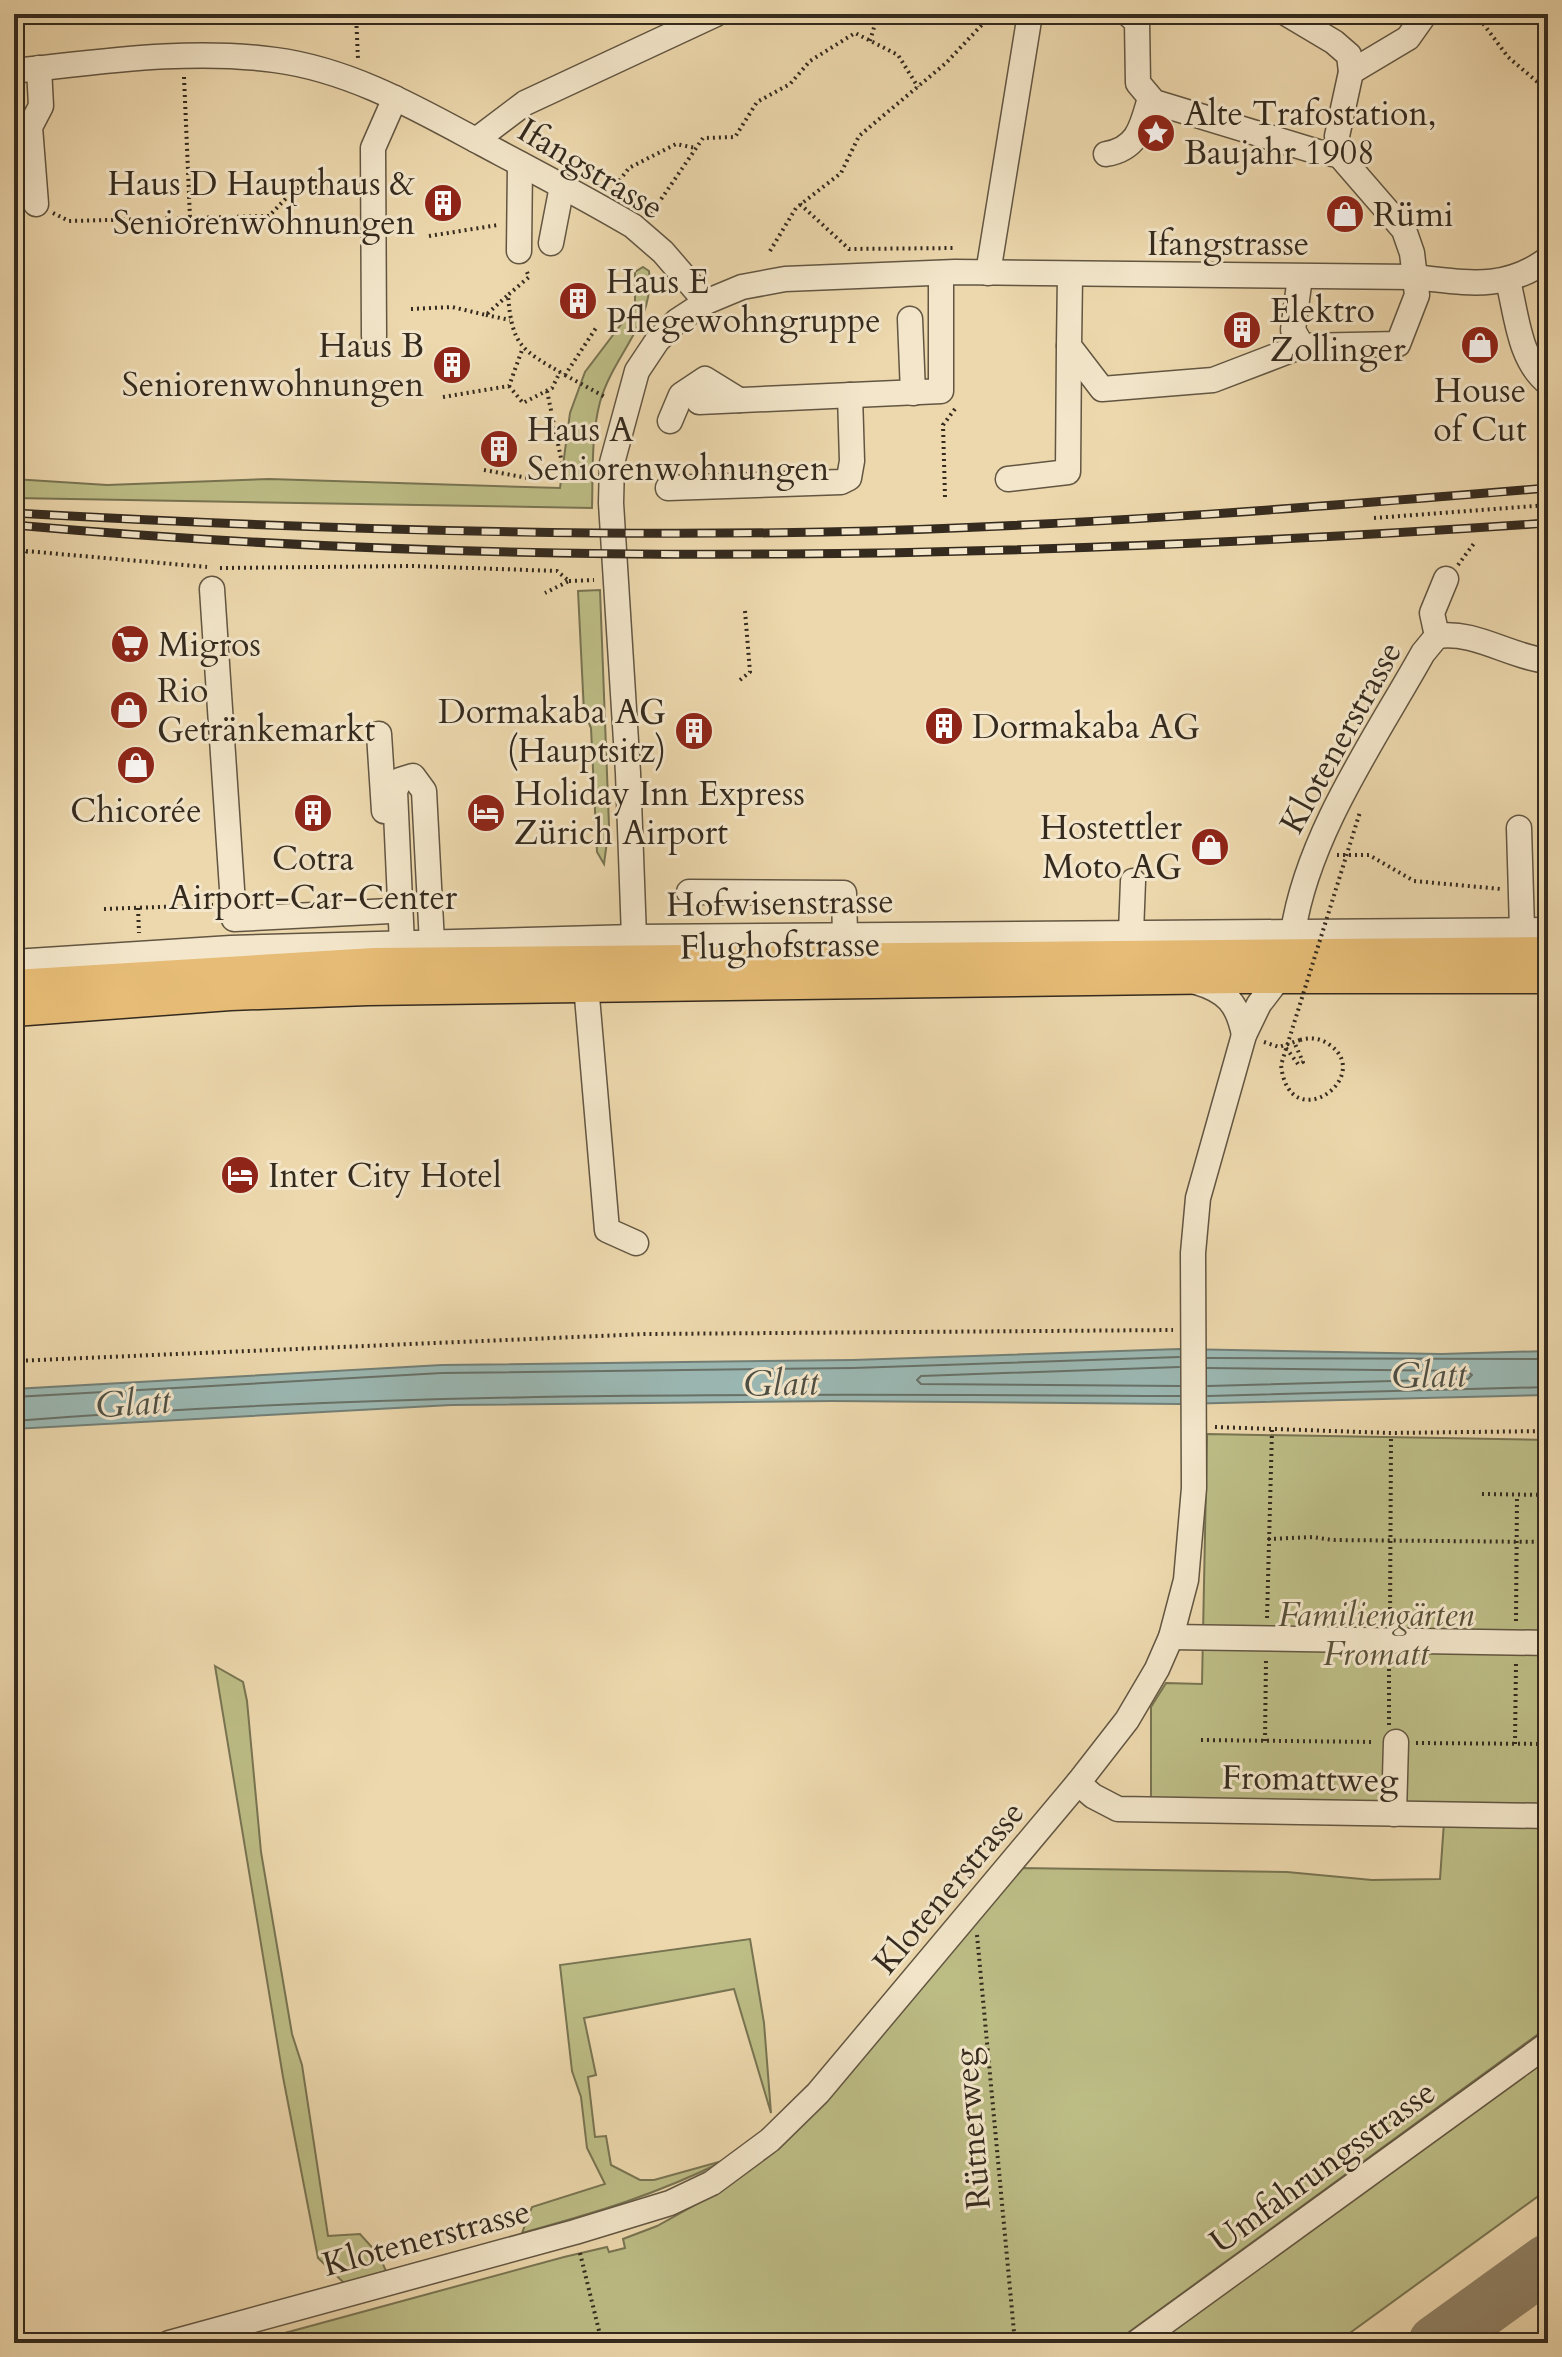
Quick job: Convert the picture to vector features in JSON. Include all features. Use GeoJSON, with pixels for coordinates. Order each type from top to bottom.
{"type":"FeatureCollection","features":[{"type":"Feature","properties":{"kind":"main road","name":"Flughofstrasse"},"geometry":{"type":"LineString","coordinates":[[14,986],[374,964],[1548,953]]}},
{"type":"Feature","properties":{"kind":"main road","name":"Flughofstrasse"},"geometry":{"type":"LineString","coordinates":[[14,1010],[230,994],[586,985],[1548,977]]}},
{"type":"Feature","properties":{"kind":"street"},"geometry":{"type":"LineString","coordinates":[[476,140],[525,103],[716,14]]}},
{"type":"Feature","properties":{"kind":"street"},"geometry":{"type":"LineString","coordinates":[[988,273],[1030,14]]}},
{"type":"Feature","properties":{"kind":"street"},"geometry":{"type":"LineString","coordinates":[[1128,14],[1137,22],[1138,83],[1150,98],[1303,148],[1339,155]]}},
{"type":"Feature","properties":{"kind":"street"},"geometry":{"type":"LineString","coordinates":[[1069,346],[1102,389],[1213,380],[1302,346],[1398,344],[1417,295],[1412,253],[1404,230],[1339,155],[1337,136],[1351,72],[1349,55],[1334,42],[1287,14]]}},
{"type":"Feature","properties":{"kind":"street"},"geometry":{"type":"LineString","coordinates":[[1351,72],[1408,38],[1425,14]]}},
{"type":"Feature","properties":{"kind":"street","name":"Ifangstrasse"},"geometry":{"type":"LineString","coordinates":[[14,71],[184,56],[278,60],[365,85],[476,140],[633,226],[663,252],[706,302],[742,287],[785,279],[948,267],[988,273],[1070,276],[1413,277],[1479,283],[1508,281]]}},
{"type":"Feature","properties":{"kind":"street"},"geometry":{"type":"LineString","coordinates":[[36,204],[30,127],[41,106],[39,68]]}},
{"type":"Feature","properties":{"kind":"street"},"geometry":{"type":"LineString","coordinates":[[374,336],[373,148],[395,98]]}},
{"type":"Feature","properties":{"kind":"street"},"geometry":{"type":"LineString","coordinates":[[1106,154],[1132,145],[1150,98]]}},
{"type":"Feature","properties":{"kind":"street"},"geometry":{"type":"LineString","coordinates":[[519,251],[520,164]]}},
{"type":"Feature","properties":{"kind":"street"},"geometry":{"type":"LineString","coordinates":[[551,243],[562,186]]}},
{"type":"Feature","properties":{"kind":"street"},"geometry":{"type":"LineString","coordinates":[[1548,259],[1529,273],[1508,281],[1527,359],[1535,373],[1548,383]]}},
{"type":"Feature","properties":{"kind":"street"},"geometry":{"type":"LineString","coordinates":[[699,402],[941,391],[948,267]]}},
{"type":"Feature","properties":{"kind":"street"},"geometry":{"type":"LineString","coordinates":[[1008,479],[1068,472],[1070,276]]}},
{"type":"Feature","properties":{"kind":"street"},"geometry":{"type":"LineString","coordinates":[[1300,277],[1293,330],[1302,346]]}},
{"type":"Feature","properties":{"kind":"street"},"geometry":{"type":"LineString","coordinates":[[634,937],[628,773],[611,503],[612,463],[637,371],[657,341],[677,321],[706,302]]}},
{"type":"Feature","properties":{"kind":"street"},"geometry":{"type":"LineString","coordinates":[[910,319],[913,393]]}},
{"type":"Feature","properties":{"kind":"street"},"geometry":{"type":"LineString","coordinates":[[670,421],[681,395],[705,379],[739,400]]}},
{"type":"Feature","properties":{"kind":"street"},"geometry":{"type":"LineString","coordinates":[[668,488],[841,482],[849,478],[852,461],[850,395]]}},
{"type":"Feature","properties":{"kind":"street","name":"Klotenerstrasse"},"geometry":{"type":"LineString","coordinates":[[1293,932],[1298,898],[1313,854],[1423,653],[1437,636],[1432,613],[1446,579]]}},
{"type":"Feature","properties":{"kind":"street"},"geometry":{"type":"LineString","coordinates":[[212,589],[234,919],[390,911]]}},
{"type":"Feature","properties":{"kind":"street"},"geometry":{"type":"LineString","coordinates":[[1437,636],[1458,633],[1511,654],[1548,661]]}},
{"type":"Feature","properties":{"kind":"street"},"geometry":{"type":"LineString","coordinates":[[379,734],[390,911],[396,944]]}},
{"type":"Feature","properties":{"kind":"street"},"geometry":{"type":"LineString","coordinates":[[396,944],[395,791],[400,780],[413,776],[424,791],[432,943]]}},
{"type":"Feature","properties":{"kind":"street"},"geometry":{"type":"LineString","coordinates":[[1519,828],[1522,929]]}},
{"type":"Feature","properties":{"kind":"street"},"geometry":{"type":"LineString","coordinates":[[1131,933],[1133,881]]}},
{"type":"Feature","properties":{"kind":"street"},"geometry":{"type":"LineString","coordinates":[[689,892],[844,893],[845,935]]}},
{"type":"Feature","properties":{"kind":"street","name":"Hofwisenstrasse"},"geometry":{"type":"LineString","coordinates":[[14,962],[231,948],[634,937],[1548,930]]}},
{"type":"Feature","properties":{"kind":"street","name":"Klotenerstrasse"},"geometry":{"type":"LineString","coordinates":[[169,2343],[670,2203],[741,2163],[818,2093],[975,1910],[1127,1720],[1157,1669],[1171,1637],[1186,1580],[1192,1532],[1195,1422],[1193,1253],[1198,1198],[1244,1035],[1259,1004],[1279,978]]}},
{"type":"Feature","properties":{"kind":"street"},"geometry":{"type":"LineString","coordinates":[[1190,980],[1213,987],[1229,997],[1237,1008],[1244,1035]]}},
{"type":"Feature","properties":{"kind":"street"},"geometry":{"type":"LineString","coordinates":[[586,985],[607,1230],[636,1243]]}},
{"type":"Feature","properties":{"kind":"street"},"geometry":{"type":"LineString","coordinates":[[1171,1637],[1548,1643]]}},
{"type":"Feature","properties":{"kind":"street"},"geometry":{"type":"LineString","coordinates":[[1392,1735],[1394,1814]]}},
{"type":"Feature","properties":{"kind":"street","name":"Fromattweg"},"geometry":{"type":"LineString","coordinates":[[1078,1783],[1118,1809],[1548,1816]]}},
{"type":"Feature","properties":{"kind":"street","name":"Umfahrungsstrasse"},"geometry":{"type":"LineString","coordinates":[[1136,2343],[1548,2044]]}},
{"type":"Feature","properties":{"kind":"path"},"geometry":{"type":"LineString","coordinates":[[356,14],[359,63],[365,85]]}},
{"type":"Feature","properties":{"kind":"path"},"geometry":{"type":"LineString","coordinates":[[870,41],[878,14]]}},
{"type":"Feature","properties":{"kind":"path"},"geometry":{"type":"LineString","coordinates":[[770,251],[800,204],[841,173],[859,136],[918,87],[992,14]]}},
{"type":"Feature","properties":{"kind":"path"},"geometry":{"type":"LineString","coordinates":[[1476,14],[1508,57],[1548,91]]}},
{"type":"Feature","properties":{"kind":"path"},"geometry":{"type":"LineString","coordinates":[[651,214],[703,138],[735,137],[757,102],[790,84],[810,61],[855,33],[898,55],[918,87]]}},
{"type":"Feature","properties":{"kind":"path"},"geometry":{"type":"LineString","coordinates":[[184,56],[190,218]]}},
{"type":"Feature","properties":{"kind":"path"},"geometry":{"type":"LineString","coordinates":[[611,192],[629,168],[652,156],[676,144],[696,148]]}},
{"type":"Feature","properties":{"kind":"path"},"geometry":{"type":"LineString","coordinates":[[36,204],[69,221],[269,216],[296,188],[351,188],[358,179]]}},
{"type":"Feature","properties":{"kind":"path"},"geometry":{"type":"LineString","coordinates":[[800,204],[849,249],[958,248],[948,267]]}},
{"type":"Feature","properties":{"kind":"path"},"geometry":{"type":"LineString","coordinates":[[429,236],[501,224]]}},
{"type":"Feature","properties":{"kind":"path"},"geometry":{"type":"LineString","coordinates":[[486,315],[529,277],[519,251]]}},
{"type":"Feature","properties":{"kind":"path"},"geometry":{"type":"LineString","coordinates":[[508,295],[510,320],[522,350],[607,398]]}},
{"type":"Feature","properties":{"kind":"path"},"geometry":{"type":"LineString","coordinates":[[411,309],[452,307],[510,320]]}},
{"type":"Feature","properties":{"kind":"path"},"geometry":{"type":"LineString","coordinates":[[509,386],[523,403],[547,391],[596,328]]}},
{"type":"Feature","properties":{"kind":"path"},"geometry":{"type":"LineString","coordinates":[[509,386],[522,350]]}},
{"type":"Feature","properties":{"kind":"path"},"geometry":{"type":"LineString","coordinates":[[443,397],[509,386]]}},
{"type":"Feature","properties":{"kind":"path"},"geometry":{"type":"LineString","coordinates":[[484,470],[539,480],[562,463],[547,391]]}},
{"type":"Feature","properties":{"kind":"path"},"geometry":{"type":"LineString","coordinates":[[1546,425],[1548,441]]}},
{"type":"Feature","properties":{"kind":"path"},"geometry":{"type":"LineString","coordinates":[[1374,518],[1548,505]]}},
{"type":"Feature","properties":{"kind":"path"},"geometry":{"type":"LineString","coordinates":[[14,550],[240,569],[413,566],[557,571],[569,581]]}},
{"type":"Feature","properties":{"kind":"path"},"geometry":{"type":"LineString","coordinates":[[14,574],[26,551]]}},
{"type":"Feature","properties":{"kind":"path"},"geometry":{"type":"LineString","coordinates":[[545,593],[569,581],[603,580]]}},
{"type":"Feature","properties":{"kind":"path"},"geometry":{"type":"LineString","coordinates":[[740,680],[750,672],[745,611]]}},
{"type":"Feature","properties":{"kind":"path"},"geometry":{"type":"LineString","coordinates":[[1244,1035],[1279,1047],[1294,1044],[1300,1040],[1325,1041],[1335,1048],[1341,1060],[1342,1075],[1335,1090],[1325,1097],[1301,1098],[1290,1092],[1283,1081],[1281,1065],[1286,1048],[1360,812]]}},
{"type":"Feature","properties":{"kind":"path"},"geometry":{"type":"LineString","coordinates":[[1313,854],[1369,855],[1414,881],[1522,890]]}},
{"type":"Feature","properties":{"kind":"path"},"geometry":{"type":"LineString","coordinates":[[104,909],[217,905]]}},
{"type":"Feature","properties":{"kind":"path"},"geometry":{"type":"LineString","coordinates":[[138,908],[139,931]]}},
{"type":"Feature","properties":{"kind":"path"},"geometry":{"type":"LineString","coordinates":[[1286,1048],[1298,1064],[1303,1062],[1294,1044]]}},
{"type":"Feature","properties":{"kind":"path"},"geometry":{"type":"LineString","coordinates":[[14,1361],[646,1334],[1180,1330],[1193,1316]]}},
{"type":"Feature","properties":{"kind":"path"},"geometry":{"type":"LineString","coordinates":[[1229,1428],[1548,1431]]}},
{"type":"Feature","properties":{"kind":"path"},"geometry":{"type":"LineString","coordinates":[[1265,1741],[1272,1430]]}},
{"type":"Feature","properties":{"kind":"path"},"geometry":{"type":"LineString","coordinates":[[1391,1439],[1392,1735]]}},
{"type":"Feature","properties":{"kind":"path"},"geometry":{"type":"LineString","coordinates":[[1482,1494],[1548,1495]]}},
{"type":"Feature","properties":{"kind":"path"},"geometry":{"type":"LineString","coordinates":[[1268,1539],[1313,1537],[1548,1542]]}},
{"type":"Feature","properties":{"kind":"path","name":"Rütnerweg"},"geometry":{"type":"LineString","coordinates":[[975,1910],[1015,2343]]}},
{"type":"Feature","properties":{"kind":"path"},"geometry":{"type":"LineString","coordinates":[[575,2232],[602,2343]]}},
{"type":"Feature","properties":{"kind":"green space"},"geometry":{"type":"Polygon","coordinates":[[[643,267],[649,271],[646,307],[606,384],[597,415],[592,508],[14,498],[14,479],[107,485],[269,479],[560,488],[570,413],[585,372],[635,306],[635,272],[643,267]]]}},
{"type":"Feature","properties":{"kind":"green space"},"geometry":{"type":"Polygon","coordinates":[[[600,590],[609,826],[604,864],[597,852],[591,728],[584,712],[578,591],[600,590]]]}},
{"type":"Feature","properties":{"kind":"green space","name":"Familiengärten Fromatt"},"geometry":{"type":"Polygon","coordinates":[[[1207,1434],[1548,1440],[1548,1812],[1151,1804],[1151,1707],[1166,1683],[1202,1684],[1207,1434]]]}},
{"type":"Feature","properties":{"kind":"green space"},"geometry":{"type":"Polygon","coordinates":[[[215,1666],[243,1682],[247,1701],[261,1852],[292,2034],[302,2065],[328,2236],[360,2234],[379,2255],[386,2271],[344,2283],[318,2258],[283,2077],[215,1666]]]}},
{"type":"Feature","properties":{"kind":"green space"},"geometry":{"type":"Polygon","coordinates":[[[1444,1822],[1548,1823],[1548,2027],[1114,2343],[248,2343],[564,2257],[607,2247],[609,2252],[625,2248],[623,2239],[657,2226],[720,2191],[777,2148],[1020,1868],[1287,1872],[1372,1880],[1440,1879],[1444,1822]]]}},
{"type":"Feature","properties":{"kind":"green space"},"geometry":{"type":"Polygon","coordinates":[[[750,1939],[764,2023],[771,2113],[734,1989],[584,2018],[596,2075],[588,2077],[595,2137],[606,2136],[611,2165],[640,2180],[654,2180],[726,2160],[626,2202],[522,2233],[532,2207],[605,2184],[587,2148],[581,2097],[572,2071],[560,1965],[750,1939]]]}},
{"type":"Feature","properties":{"kind":"green space"},"geometry":{"type":"Polygon","coordinates":[[[1548,2052],[1548,2189],[1336,2343],[1148,2343],[1548,2052]]]}},
{"type":"Feature","properties":{"kind":"water","name":"Glatt"},"geometry":{"type":"Polygon","coordinates":[[[1179,1349],[1441,1354],[1548,1351],[1548,1395],[1179,1404],[832,1401],[451,1405],[14,1429],[14,1389],[442,1365],[853,1360],[1179,1349]]]}},
{"type":"Feature","properties":{"kind":"taxiway"},"geometry":{"type":"LineString","coordinates":[[1436,2343],[1548,2262]]}},
{"type":"Feature","properties":{"kind":"railway"},"geometry":{"type":"LineString","coordinates":[[14,513],[419,530],[824,532],[1096,521],[1548,488]]}},
{"type":"Feature","properties":{"kind":"railway"},"geometry":{"type":"LineString","coordinates":[[14,525],[396,549],[781,554],[1166,544],[1548,523]]}},
{"type":"Feature","properties":{"kind":"place","name":"Alte Trafostation, Baujahr 1908"},"geometry":{"type":"Point","coordinates":[1156,133]}},
{"type":"Feature","properties":{"kind":"place","name":"Haus D Haupthaus & Seniorenwohnungen"},"geometry":{"type":"Point","coordinates":[443,203]}},
{"type":"Feature","properties":{"kind":"place","name":"Rümi"},"geometry":{"type":"Point","coordinates":[1345,214]}},
{"type":"Feature","properties":{"kind":"place","name":"Haus E Pflegewohngruppe"},"geometry":{"type":"Point","coordinates":[578,301]}},
{"type":"Feature","properties":{"kind":"place","name":"Elektro Zollinger"},"geometry":{"type":"Point","coordinates":[1242,330]}},
{"type":"Feature","properties":{"kind":"place","name":"House of Cut"},"geometry":{"type":"Point","coordinates":[1480,345]}},
{"type":"Feature","properties":{"kind":"place","name":"Haus B Seniorenwohnungen"},"geometry":{"type":"Point","coordinates":[452,365]}},
{"type":"Feature","properties":{"kind":"place","name":"Haus A Seniorenwohnungen"},"geometry":{"type":"Point","coordinates":[499,449]}},
{"type":"Feature","properties":{"kind":"place","name":"Migros"},"geometry":{"type":"Point","coordinates":[130,644]}},
{"type":"Feature","properties":{"kind":"place","name":"Rio Getränkemarkt"},"geometry":{"type":"Point","coordinates":[129,710]}},
{"type":"Feature","properties":{"kind":"place","name":"Dormakaba AG"},"geometry":{"type":"Point","coordinates":[944,726]}},
{"type":"Feature","properties":{"kind":"place","name":"Dormakaba AG (Hauptsitz)"},"geometry":{"type":"Point","coordinates":[694,731]}},
{"type":"Feature","properties":{"kind":"place","name":"Chicorée"},"geometry":{"type":"Point","coordinates":[136,765]}},
{"type":"Feature","properties":{"kind":"place","name":"Cotra Airport-Car-Center"},"geometry":{"type":"Point","coordinates":[313,813]}},
{"type":"Feature","properties":{"kind":"place","name":"Holiday Inn Express Zürich Airport"},"geometry":{"type":"Point","coordinates":[486,813]}},
{"type":"Feature","properties":{"kind":"place","name":"Hostettler Moto AG"},"geometry":{"type":"Point","coordinates":[1210,847]}},
{"type":"Feature","properties":{"kind":"place","name":"Inter City Hotel"},"geometry":{"type":"Point","coordinates":[240,1175]}}]}
